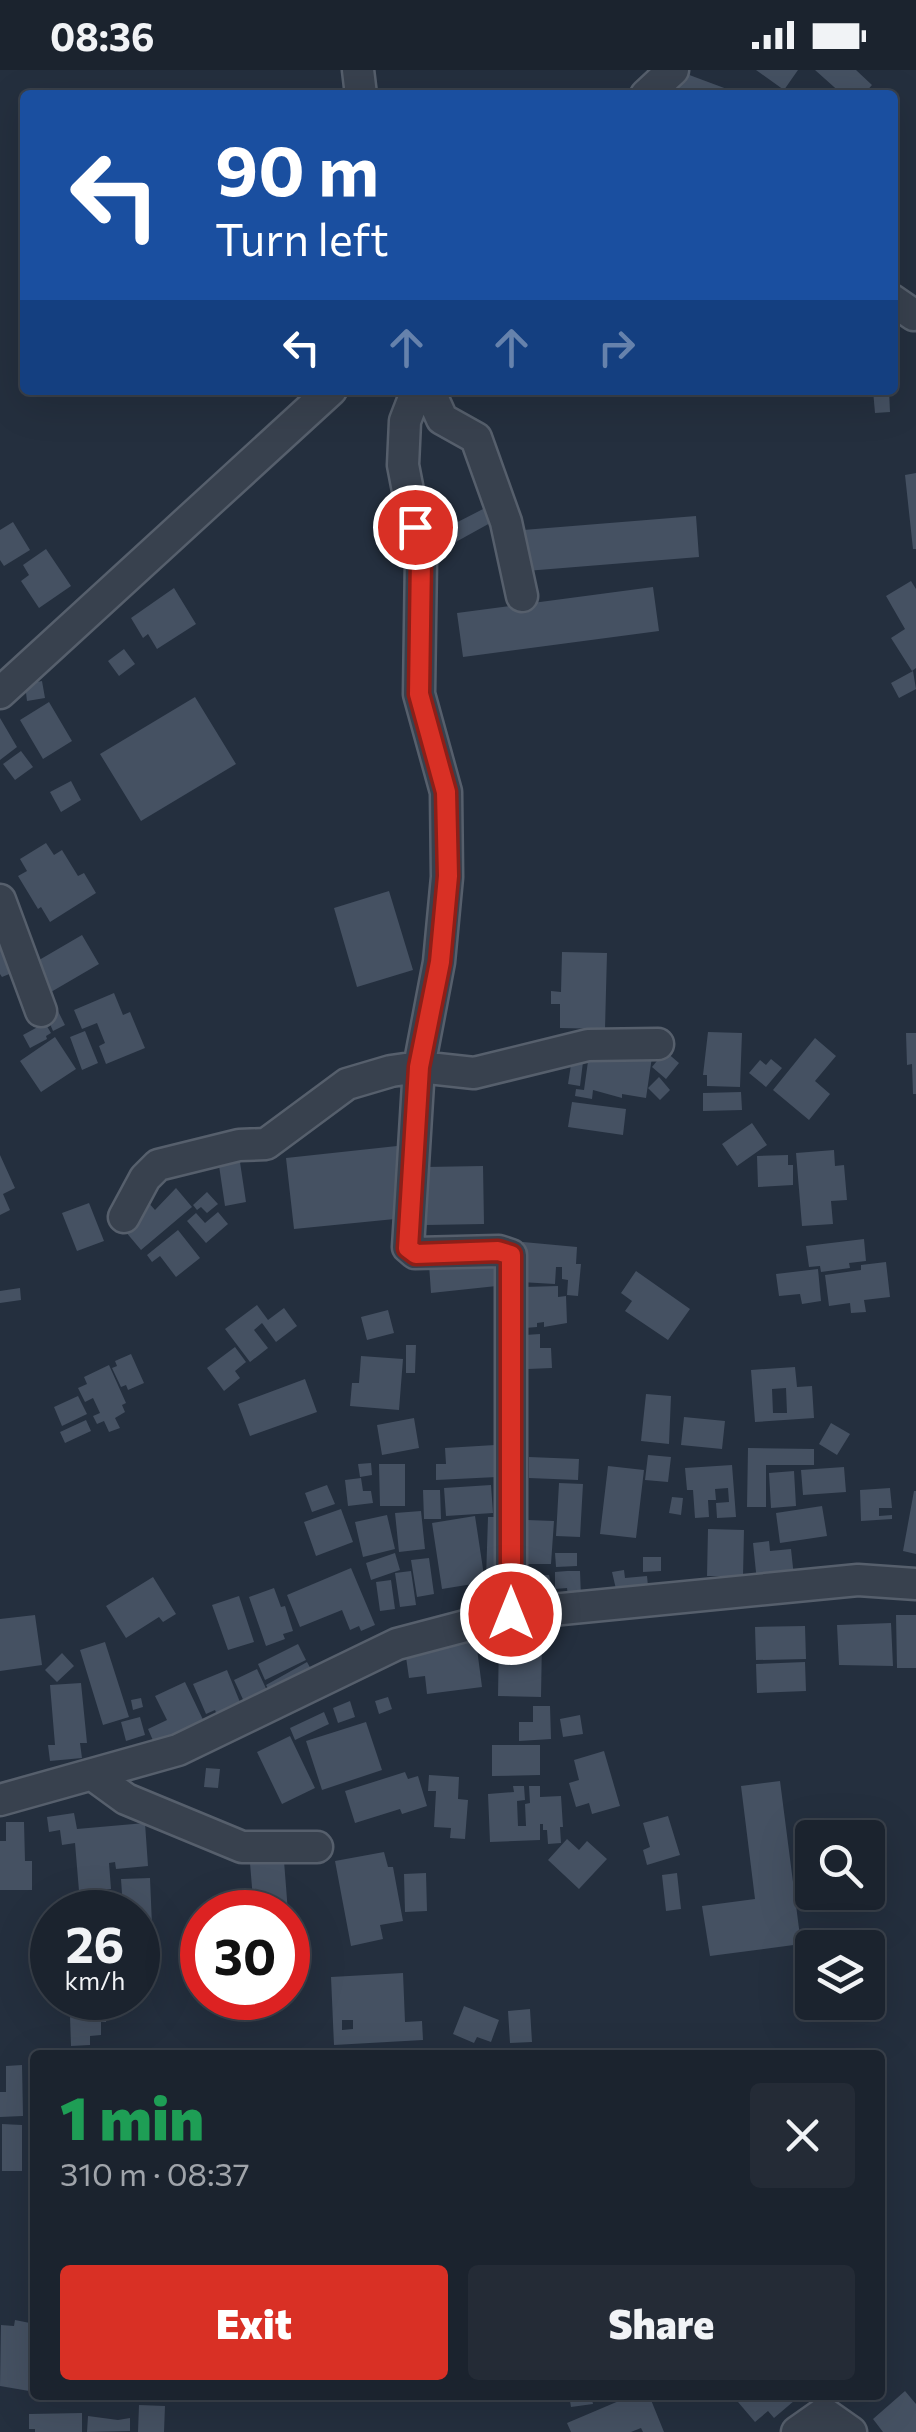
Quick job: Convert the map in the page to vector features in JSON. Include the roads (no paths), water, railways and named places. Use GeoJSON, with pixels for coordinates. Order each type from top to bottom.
{"type":"FeatureCollection","features":[{"type":"Feature","properties":{"kind":"street"},"geometry":{"type":"LineString","coordinates":[[651,90],[673,70]]}},
{"type":"Feature","properties":{"kind":"street"},"geometry":{"type":"LineString","coordinates":[[0,693],[326,395]]}},
{"type":"Feature","properties":{"kind":"street"},"geometry":{"type":"LineString","coordinates":[[414,395],[404,421],[403,465],[421,558],[419,694],[446,792],[448,876],[440,962],[419,1067],[408,1248],[416,1254],[498,1251],[511,1255],[511,1614]]}},
{"type":"Feature","properties":{"kind":"street"},"geometry":{"type":"LineString","coordinates":[[431,395],[442,419],[476,438],[506,522],[522,596]]}},
{"type":"Feature","properties":{"kind":"street"},"geometry":{"type":"LineString","coordinates":[[0,900],[41,1011]]}},
{"type":"Feature","properties":{"kind":"street"},"geometry":{"type":"LineString","coordinates":[[124,1217],[144,1178],[158,1166],[239,1145],[266,1144],[347,1084],[419,1067],[474,1074],[588,1046],[658,1044]]}},
{"type":"Feature","properties":{"kind":"street"},"geometry":{"type":"LineString","coordinates":[[0,1800],[178,1750],[397,1644],[511,1614],[858,1580],[916,1584]]}},
{"type":"Feature","properties":{"kind":"street"},"geometry":{"type":"LineString","coordinates":[[93,1776],[126,1799],[242,1846],[317,1847]]}},
{"type":"Feature","properties":{"kind":"street"},"geometry":{"type":"LineString","coordinates":[[796,2432],[824,2413],[851,2432]]}}]}
